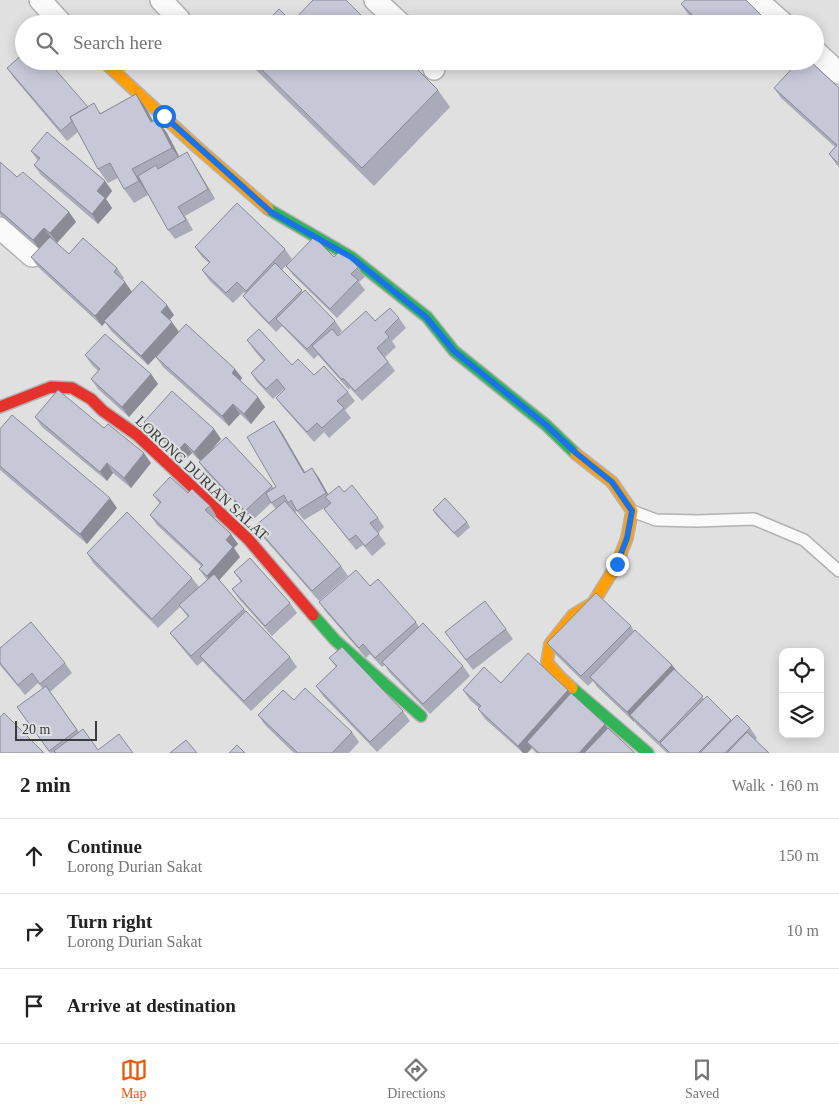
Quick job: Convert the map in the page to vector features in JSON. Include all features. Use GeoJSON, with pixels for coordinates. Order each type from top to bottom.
{"type":"FeatureCollection","features":[{"type":"Feature","properties":{"kind":"street"},"geometry":{"type":"LineString","coordinates":[[40,0],[54,15]]}},
{"type":"Feature","properties":{"kind":"street"},"geometry":{"type":"LineString","coordinates":[[161,0],[175,15]]}},
{"type":"Feature","properties":{"kind":"street"},"geometry":{"type":"LineString","coordinates":[[375,0],[391,15]]}},
{"type":"Feature","properties":{"kind":"street"},"geometry":{"type":"LineString","coordinates":[[758,0],[774,15]]}},
{"type":"Feature","properties":{"kind":"street"},"geometry":{"type":"LineString","coordinates":[[824,59],[839,72]]}},
{"type":"Feature","properties":{"kind":"street"},"geometry":{"type":"LineString","coordinates":[[114,70],[271,212],[351,257],[426,317],[454,351],[546,425],[576,453],[612,482],[632,511],[627,538],[617,564],[593,603],[573,615],[550,644],[547,662],[560,677],[648,753]]}},
{"type":"Feature","properties":{"kind":"street"},"geometry":{"type":"LineString","coordinates":[[0,228],[32,256]]}},
{"type":"Feature","properties":{"kind":"street","name":"LORONG DURIAN SALAT"},"geometry":{"type":"LineString","coordinates":[[0,407],[51,387],[72,388],[92,400],[138,435],[248,539],[335,640],[421,716]]}},
{"type":"Feature","properties":{"kind":"lane"},"geometry":{"type":"LineString","coordinates":[[632,511],[656,520],[754,519],[804,540],[839,571]]}},
{"type":"Feature","properties":{"kind":"building"},"geometry":{"type":"Polygon","coordinates":[[[313,0],[346,0],[361,15],[299,15],[313,0]]]}},
{"type":"Feature","properties":{"kind":"building"},"geometry":{"type":"Polygon","coordinates":[[[685,0],[746,0],[761,15],[693,15],[681,4],[685,0]]]}},
{"type":"Feature","properties":{"kind":"building"},"geometry":{"type":"Polygon","coordinates":[[[279,9],[285,15],[273,15],[279,9]]]}},
{"type":"Feature","properties":{"kind":"building"},"geometry":{"type":"Polygon","coordinates":[[[15,61],[15,70],[56,70],[88,107],[70,117],[72,121],[61,131],[7,68],[15,61]]]}},
{"type":"Feature","properties":{"kind":"building"},"geometry":{"type":"Polygon","coordinates":[[[262,70],[418,70],[438,90],[362,168],[262,70]]]}},
{"type":"Feature","properties":{"kind":"building"},"geometry":{"type":"Polygon","coordinates":[[[791,70],[820,70],[839,88],[839,164],[829,154],[837,145],[774,88],[791,70]]]}},
{"type":"Feature","properties":{"kind":"building"},"geometry":{"type":"Polygon","coordinates":[[[136,94],[151,122],[157,119],[172,148],[132,169],[139,181],[124,189],[110,163],[98,169],[70,117],[94,103],[100,114],[136,94]]]}},
{"type":"Feature","properties":{"kind":"building"},"geometry":{"type":"Polygon","coordinates":[[[47,132],[105,181],[97,191],[105,198],[92,214],[34,165],[40,158],[31,151],[47,132]]]}},
{"type":"Feature","properties":{"kind":"building"},"geometry":{"type":"Polygon","coordinates":[[[187,152],[208,189],[178,207],[186,220],[168,230],[138,176],[156,165],[158,169],[187,152]]]}},
{"type":"Feature","properties":{"kind":"building"},"geometry":{"type":"Polygon","coordinates":[[[0,162],[17,177],[23,172],[69,212],[50,233],[44,228],[33,240],[0,211],[0,162]]]}},
{"type":"Feature","properties":{"kind":"building"},"geometry":{"type":"Polygon","coordinates":[[[237,203],[285,249],[246,291],[237,282],[226,293],[202,270],[210,262],[195,247],[237,203]]]}},
{"type":"Feature","properties":{"kind":"building"},"geometry":{"type":"Polygon","coordinates":[[[50,237],[69,254],[83,238],[117,268],[114,272],[125,282],[95,316],[31,257],[50,237]]]}},
{"type":"Feature","properties":{"kind":"building"},"geometry":{"type":"Polygon","coordinates":[[[314,237],[334,257],[341,250],[358,267],[351,274],[358,280],[330,309],[286,266],[314,237]]]}},
{"type":"Feature","properties":{"kind":"building"},"geometry":{"type":"Polygon","coordinates":[[[275,263],[302,290],[269,323],[243,296],[275,263]]]}},
{"type":"Feature","properties":{"kind":"building"},"geometry":{"type":"Polygon","coordinates":[[[142,281],[167,305],[161,312],[172,322],[141,356],[104,321],[142,281]]]}},
{"type":"Feature","properties":{"kind":"building"},"geometry":{"type":"Polygon","coordinates":[[[305,290],[335,321],[307,349],[276,319],[305,290]]]}},
{"type":"Feature","properties":{"kind":"building"},"geometry":{"type":"Polygon","coordinates":[[[390,308],[399,318],[385,332],[389,337],[377,348],[388,362],[355,391],[343,378],[342,380],[312,346],[332,329],[338,336],[366,311],[375,321],[390,308]]]}},
{"type":"Feature","properties":{"kind":"building"},"geometry":{"type":"Polygon","coordinates":[[[186,324],[235,369],[232,373],[258,397],[244,414],[233,404],[222,416],[156,357],[186,324]]]}},
{"type":"Feature","properties":{"kind":"building"},"geometry":{"type":"Polygon","coordinates":[[[259,329],[292,365],[298,359],[314,375],[324,366],[348,392],[337,401],[344,408],[322,428],[317,423],[307,432],[276,398],[285,389],[277,379],[266,389],[251,373],[265,360],[247,340],[259,329]]]}},
{"type":"Feature","properties":{"kind":"building"},"geometry":{"type":"Polygon","coordinates":[[[105,334],[151,374],[122,407],[91,379],[100,369],[85,355],[105,334]]]}},
{"type":"Feature","properties":{"kind":"building"},"geometry":{"type":"Polygon","coordinates":[[[58,390],[104,428],[108,424],[144,453],[124,478],[107,463],[100,472],[35,417],[58,390]]]}},
{"type":"Feature","properties":{"kind":"building"},"geometry":{"type":"Polygon","coordinates":[[[172,391],[214,429],[194,452],[185,443],[177,451],[144,422],[172,391]]]}},
{"type":"Feature","properties":{"kind":"building"},"geometry":{"type":"Polygon","coordinates":[[[12,415],[110,498],[80,534],[0,466],[0,429],[12,415]]]}},
{"type":"Feature","properties":{"kind":"building"},"geometry":{"type":"Polygon","coordinates":[[[274,421],[304,473],[312,468],[326,493],[297,511],[291,500],[288,503],[284,495],[271,503],[266,493],[276,487],[247,437],[274,421]]]}},
{"type":"Feature","properties":{"kind":"building"},"geometry":{"type":"Polygon","coordinates":[[[226,437],[272,486],[245,511],[199,462],[226,437]]]}},
{"type":"Feature","properties":{"kind":"building"},"geometry":{"type":"Polygon","coordinates":[[[170,477],[188,493],[192,489],[210,506],[205,510],[231,534],[226,540],[233,547],[207,576],[199,569],[203,565],[150,515],[161,502],[153,495],[170,477]]]}},
{"type":"Feature","properties":{"kind":"building"},"geometry":{"type":"Polygon","coordinates":[[[352,485],[378,518],[370,523],[379,534],[365,546],[356,535],[349,540],[324,509],[331,503],[325,497],[339,486],[344,492],[352,485]]]}},
{"type":"Feature","properties":{"kind":"building"},"geometry":{"type":"Polygon","coordinates":[[[445,498],[467,522],[454,533],[433,510],[445,498]]]}},
{"type":"Feature","properties":{"kind":"building"},"geometry":{"type":"Polygon","coordinates":[[[285,501],[341,566],[312,591],[255,526],[285,501]]]}},
{"type":"Feature","properties":{"kind":"building"},"geometry":{"type":"Polygon","coordinates":[[[127,512],[192,578],[152,619],[87,553],[127,512]]]}},
{"type":"Feature","properties":{"kind":"building"},"geometry":{"type":"Polygon","coordinates":[[[250,558],[290,603],[265,626],[232,589],[242,581],[234,572],[250,558]]]}},
{"type":"Feature","properties":{"kind":"building"},"geometry":{"type":"Polygon","coordinates":[[[356,570],[370,586],[378,579],[416,622],[375,658],[363,644],[359,648],[319,602],[356,570]]]}},
{"type":"Feature","properties":{"kind":"building"},"geometry":{"type":"Polygon","coordinates":[[[214,574],[244,609],[191,656],[170,633],[189,616],[179,605],[214,574]]]}},
{"type":"Feature","properties":{"kind":"building"},"geometry":{"type":"Polygon","coordinates":[[[596,593],[631,626],[581,676],[547,643],[596,593]]]}},
{"type":"Feature","properties":{"kind":"building"},"geometry":{"type":"Polygon","coordinates":[[[485,601],[506,629],[466,660],[445,632],[485,601]]]}},
{"type":"Feature","properties":{"kind":"building"},"geometry":{"type":"Polygon","coordinates":[[[246,611],[290,657],[244,701],[200,656],[246,611]]]}},
{"type":"Feature","properties":{"kind":"building"},"geometry":{"type":"Polygon","coordinates":[[[31,622],[65,663],[40,684],[32,673],[18,685],[0,663],[0,648],[31,622]]]}},
{"type":"Feature","properties":{"kind":"building"},"geometry":{"type":"Polygon","coordinates":[[[423,623],[463,666],[423,704],[382,662],[423,623]]]}},
{"type":"Feature","properties":{"kind":"building"},"geometry":{"type":"Polygon","coordinates":[[[635,630],[672,665],[627,712],[590,677],[635,630]]]}},
{"type":"Feature","properties":{"kind":"building"},"geometry":{"type":"Polygon","coordinates":[[[342,647],[403,711],[370,742],[316,686],[337,666],[329,658],[342,647]]]}},
{"type":"Feature","properties":{"kind":"building"},"geometry":{"type":"Polygon","coordinates":[[[528,653],[568,690],[518,746],[478,709],[481,706],[463,690],[484,667],[501,683],[528,653]]]}},
{"type":"Feature","properties":{"kind":"building"},"geometry":{"type":"Polygon","coordinates":[[[674,669],[703,696],[659,742],[630,715],[674,669]]]}},
{"type":"Feature","properties":{"kind":"building"},"geometry":{"type":"Polygon","coordinates":[[[46,686],[77,730],[49,751],[17,707],[46,686]]]}},
{"type":"Feature","properties":{"kind":"building"},"geometry":{"type":"Polygon","coordinates":[[[305,688],[352,732],[332,753],[298,753],[258,715],[283,690],[294,700],[305,688]]]}},
{"type":"Feature","properties":{"kind":"building"},"geometry":{"type":"Polygon","coordinates":[[[571,693],[605,724],[579,753],[539,753],[527,742],[571,693]]]}},
{"type":"Feature","properties":{"kind":"building"},"geometry":{"type":"Polygon","coordinates":[[[707,696],[731,720],[698,753],[670,753],[660,743],[707,696]]]}},
{"type":"Feature","properties":{"kind":"building"},"geometry":{"type":"Polygon","coordinates":[[[4,713],[44,753],[0,753],[0,717],[4,713]]]}},
{"type":"Feature","properties":{"kind":"building"},"geometry":{"type":"Polygon","coordinates":[[[737,715],[750,728],[725,753],[700,753],[737,715]]]}},
{"type":"Feature","properties":{"kind":"building"},"geometry":{"type":"Polygon","coordinates":[[[608,728],[635,753],[584,753],[608,728]]]}},
{"type":"Feature","properties":{"kind":"building"},"geometry":{"type":"Polygon","coordinates":[[[83,729],[98,750],[119,734],[133,753],[56,753],[54,751],[83,729]]]}},
{"type":"Feature","properties":{"kind":"building"},"geometry":{"type":"Polygon","coordinates":[[[747,732],[769,753],[727,753],[747,732]]]}},
{"type":"Feature","properties":{"kind":"building"},"geometry":{"type":"Polygon","coordinates":[[[186,740],[197,753],[170,753],[186,740]]]}},
{"type":"Feature","properties":{"kind":"building"},"geometry":{"type":"Polygon","coordinates":[[[237,745],[245,753],[229,753],[237,745]]]}},
{"type":"Feature","properties":{"kind":"traffic: fast"},"geometry":{"type":"LineString","coordinates":[[268,209],[351,257],[427,317],[454,351],[546,425],[576,454]]}},
{"type":"Feature","properties":{"kind":"traffic: fast"},"geometry":{"type":"LineString","coordinates":[[313,615],[335,640],[421,716]]}},
{"type":"Feature","properties":{"kind":"traffic: fast"},"geometry":{"type":"LineString","coordinates":[[572,688],[648,753]]}},
{"type":"Feature","properties":{"kind":"traffic: slow"},"geometry":{"type":"LineString","coordinates":[[113,70],[268,209]]}},
{"type":"Feature","properties":{"kind":"traffic: slow"},"geometry":{"type":"LineString","coordinates":[[572,688],[547,662],[550,644],[573,615],[593,603],[617,564],[627,538],[632,511],[612,482],[576,454]]}},
{"type":"Feature","properties":{"kind":"traffic: jam"},"geometry":{"type":"LineString","coordinates":[[0,407],[51,387],[72,388],[91,399],[103,411],[137,435],[248,539],[313,615]]}},
{"type":"Feature","properties":{"kind":"route"},"geometry":{"type":"LineString","coordinates":[[164,116],[271,212],[351,257],[426,317],[454,351],[546,425],[576,453],[612,482],[632,511],[627,538],[617,564]]}}]}
